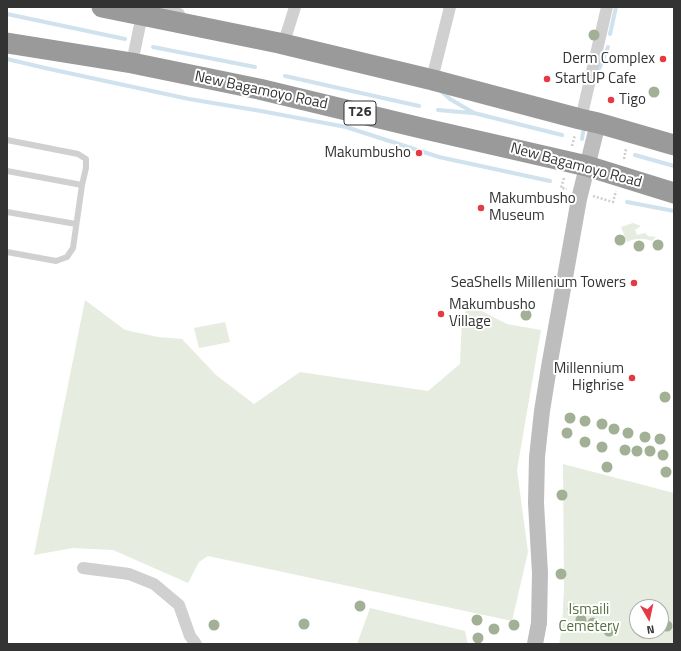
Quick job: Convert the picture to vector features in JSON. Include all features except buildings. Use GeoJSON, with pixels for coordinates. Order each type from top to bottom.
{"type":"FeatureCollection","features":[{"type":"Feature","properties":{"kind":"highway"},"geometry":{"type":"LineString","coordinates":[[102,7],[148,10],[433,80],[580,119],[590,116],[674,145]]}},
{"type":"Feature","properties":{"kind":"highway","name":"New Bagamoyo Road"},"geometry":{"type":"LineString","coordinates":[[7,43],[132,63],[259,89],[587,166],[674,192]]}},
{"type":"Feature","properties":{"kind":"street"},"geometry":{"type":"LineString","coordinates":[[284,42],[295,7]]}},
{"type":"Feature","properties":{"kind":"street"},"geometry":{"type":"LineString","coordinates":[[434,71],[450,7]]}},
{"type":"Feature","properties":{"kind":"street"},"geometry":{"type":"LineString","coordinates":[[535,644],[539,623],[540,574],[536,503],[537,450],[549,366],[579,199],[587,166],[590,116],[607,7]]}},
{"type":"Feature","properties":{"kind":"street"},"geometry":{"type":"LineString","coordinates":[[132,63],[148,10],[216,28],[434,71],[590,116],[674,137]]}},
{"type":"Feature","properties":{"kind":"street"},"geometry":{"type":"LineString","coordinates":[[83,568],[129,574],[154,584],[179,605],[190,636],[196,644]]}},
{"type":"Feature","properties":{"kind":"lane"},"geometry":{"type":"LineString","coordinates":[[7,140],[78,154],[86,159],[86,168],[82,185],[73,248],[67,257],[56,261],[7,252]]}},
{"type":"Feature","properties":{"kind":"lane"},"geometry":{"type":"LineString","coordinates":[[7,170],[82,185]]}},
{"type":"Feature","properties":{"kind":"lane"},"geometry":{"type":"LineString","coordinates":[[7,212],[76,224]]}},
{"type":"Feature","properties":{"kind":"green space"},"geometry":{"type":"Polygon","coordinates":[[[633,223],[641,226],[635,230],[637,235],[645,233],[648,236],[656,237],[652,241],[640,239],[627,242],[621,227],[633,223]]]}},
{"type":"Feature","properties":{"kind":"green space"},"geometry":{"type":"Polygon","coordinates":[[[85,300],[125,330],[158,337],[182,339],[216,375],[254,404],[300,372],[428,391],[460,364],[462,317],[470,305],[507,324],[541,330],[517,470],[528,552],[512,621],[208,556],[199,562],[188,583],[113,550],[73,548],[34,555],[85,300]]]}},
{"type":"Feature","properties":{"kind":"green space"},"geometry":{"type":"Polygon","coordinates":[[[225,322],[230,342],[199,348],[194,328],[225,322]]]}},
{"type":"Feature","properties":{"kind":"green space","name":"Ismaili Cemetery"},"geometry":{"type":"Polygon","coordinates":[[[563,464],[674,493],[674,644],[559,644],[562,628],[564,588],[563,464]]]}},
{"type":"Feature","properties":{"kind":"green space"},"geometry":{"type":"Polygon","coordinates":[[[370,608],[465,631],[468,644],[357,644],[370,608]]]}},
{"type":"Feature","properties":{"kind":"waterway"},"geometry":{"type":"LineString","coordinates":[[610,34],[616,7]]}},
{"type":"Feature","properties":{"kind":"waterway"},"geometry":{"type":"LineString","coordinates":[[7,14],[125,39]]}},
{"type":"Feature","properties":{"kind":"waterway"},"geometry":{"type":"LineString","coordinates":[[153,47],[255,67]]}},
{"type":"Feature","properties":{"kind":"waterway"},"geometry":{"type":"LineString","coordinates":[[596,77],[608,47]]}},
{"type":"Feature","properties":{"kind":"waterway"},"geometry":{"type":"LineString","coordinates":[[7,59],[189,99],[346,127],[439,157],[550,181]]}},
{"type":"Feature","properties":{"kind":"waterway"},"geometry":{"type":"LineString","coordinates":[[285,76],[419,106]]}},
{"type":"Feature","properties":{"kind":"waterway"},"geometry":{"type":"LineString","coordinates":[[441,91],[450,99],[474,113],[562,135]]}},
{"type":"Feature","properties":{"kind":"waterway"},"geometry":{"type":"LineString","coordinates":[[438,110],[472,113]]}},
{"type":"Feature","properties":{"kind":"waterway"},"geometry":{"type":"LineString","coordinates":[[582,139],[584,127]]}},
{"type":"Feature","properties":{"kind":"waterway"},"geometry":{"type":"LineString","coordinates":[[635,155],[674,166]]}},
{"type":"Feature","properties":{"kind":"waterway"},"geometry":{"type":"LineString","coordinates":[[627,202],[674,211]]}},
{"type":"Feature","properties":{"kind":"place","name":"Derm Complex"},"geometry":{"type":"Point","coordinates":[663,59]}},
{"type":"Feature","properties":{"kind":"place","name":"StartUP Cafe"},"geometry":{"type":"Point","coordinates":[547,79]}},
{"type":"Feature","properties":{"kind":"place","name":"Tigo"},"geometry":{"type":"Point","coordinates":[611,100]}},
{"type":"Feature","properties":{"kind":"place","name":"Makumbusho"},"geometry":{"type":"Point","coordinates":[419,153]}},
{"type":"Feature","properties":{"kind":"place","name":"Makumbusho Museum"},"geometry":{"type":"Point","coordinates":[481,208]}},
{"type":"Feature","properties":{"kind":"place","name":"SeaShells Millenium Towers"},"geometry":{"type":"Point","coordinates":[634,283]}},
{"type":"Feature","properties":{"kind":"place","name":"Makumbusho Village"},"geometry":{"type":"Point","coordinates":[441,314]}},
{"type":"Feature","properties":{"kind":"place","name":"Millennium Highrise"},"geometry":{"type":"Point","coordinates":[632,378]}}]}
